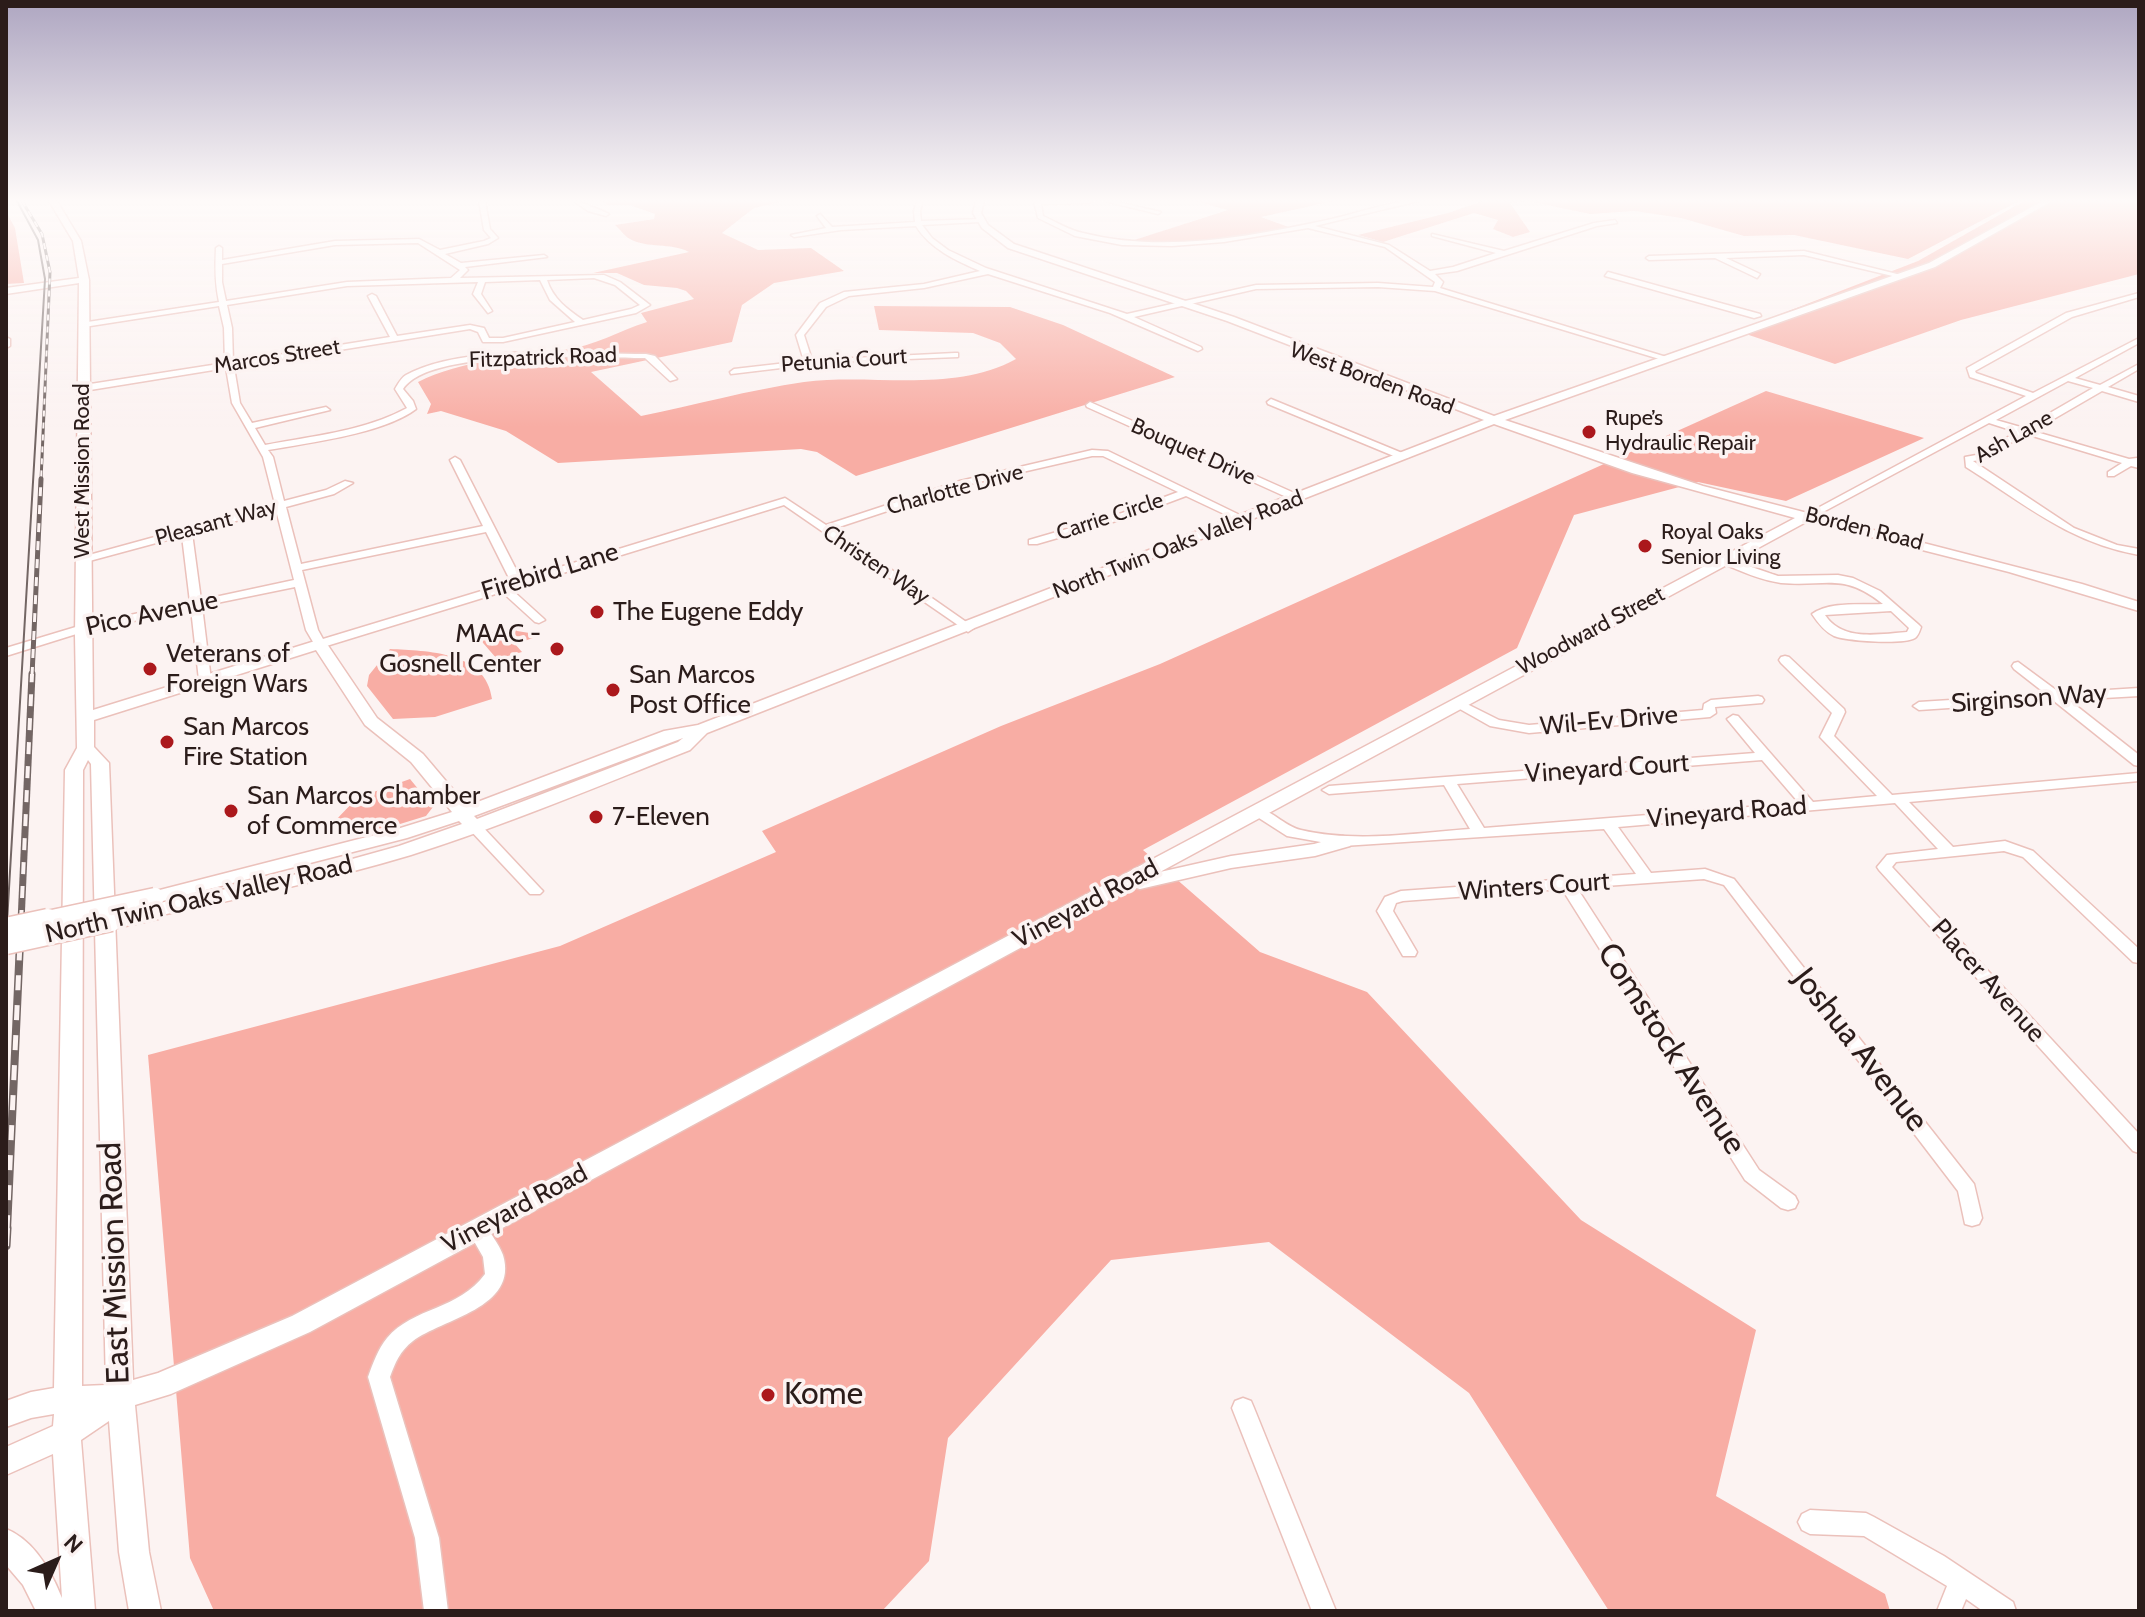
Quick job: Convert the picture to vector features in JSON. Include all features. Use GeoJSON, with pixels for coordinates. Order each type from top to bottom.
{"type":"FeatureCollection","features":[{"type":"Feature","properties":{"kind":"main road","name":"West Mission Road"},"geometry":{"type":"LineString","coordinates":[[74,920],[74,770],[86,748],[87,717],[83,700],[83,276]]}},
{"type":"Feature","properties":{"kind":"main road","name":"West Borden Road"},"geometry":{"type":"LineString","coordinates":[[1100,276],[1592,458],[1777,513],[1806,517]]}},
{"type":"Feature","properties":{"kind":"main road","name":"North Twin Oaks Valley Road"},"geometry":{"type":"LineString","coordinates":[[6,929],[338,870],[684,746],[702,729],[968,628],[1757,316],[1874,276]]}},
{"type":"Feature","properties":{"kind":"main road","name":"North Twin Oaks Valley Road"},"geometry":{"type":"LineString","coordinates":[[1655,358],[1669,359],[1900,276]]}},
{"type":"Feature","properties":{"kind":"main road"},"geometry":{"type":"LineString","coordinates":[[6,291],[84,280]]}},
{"type":"Feature","properties":{"kind":"main road","name":"Woodward Street"},"geometry":{"type":"LineString","coordinates":[[1255,811],[1806,517]]}},
{"type":"Feature","properties":{"kind":"main road","name":"Borden Road"},"geometry":{"type":"LineString","coordinates":[[1806,517],[2061,580],[2139,607]]}},
{"type":"Feature","properties":{"kind":"main road"},"geometry":{"type":"LineString","coordinates":[[320,644],[371,721],[417,758],[469,821]]}},
{"type":"Feature","properties":{"kind":"main road","name":"Firebird Lane"},"geometry":{"type":"LineString","coordinates":[[87,717],[320,644]]}},
{"type":"Feature","properties":{"kind":"main road","name":"West Mission Road"},"geometry":{"type":"LineString","coordinates":[[86,748],[100,763],[104,914]]}},
{"type":"Feature","properties":{"kind":"main road","name":"Vineyard Road"},"geometry":{"type":"LineString","coordinates":[[120,1397],[170,1382],[301,1324],[1255,811]]}},
{"type":"Feature","properties":{"kind":"main road"},"geometry":{"type":"LineString","coordinates":[[1114,889],[1231,862],[1315,850],[1343,842]]}},
{"type":"Feature","properties":{"kind":"main road","name":"North Twin Oaks Valley Road"},"geometry":{"type":"LineString","coordinates":[[6,943],[156,903]]}},
{"type":"Feature","properties":{"kind":"main road","name":"East Mission Road"},"geometry":{"type":"LineString","coordinates":[[104,914],[113,1266],[120,1397],[134,1552],[145,1611]]}},
{"type":"Feature","properties":{"kind":"main road","name":"East Mission Road"},"geometry":{"type":"LineString","coordinates":[[74,920],[68,1433],[71,1530],[79,1611]]}},
{"type":"Feature","properties":{"kind":"main road"},"geometry":{"type":"LineString","coordinates":[[6,1414],[31,1405],[69,1399],[120,1397]]}},
{"type":"Feature","properties":{"kind":"main road"},"geometry":{"type":"LineString","coordinates":[[6,1461],[68,1433],[120,1397]]}},
{"type":"Feature","properties":{"kind":"main road"},"geometry":{"type":"LineString","coordinates":[[6,1544],[27,1563],[42,1584],[52,1611]]}},
{"type":"Feature","properties":{"kind":"street"},"geometry":{"type":"LineString","coordinates":[[220,276],[236,403],[263,448],[281,505],[312,630],[320,644]]}},
{"type":"Feature","properties":{"kind":"street"},"geometry":{"type":"LineString","coordinates":[[84,325],[347,284],[490,276]]}},
{"type":"Feature","properties":{"kind":"street"},"geometry":{"type":"LineString","coordinates":[[457,278],[571,276]]}},
{"type":"Feature","properties":{"kind":"street"},"geometry":{"type":"LineString","coordinates":[[543,277],[544,284],[562,310],[583,323],[646,305],[638,302],[615,279],[597,276]]}},
{"type":"Feature","properties":{"kind":"street"},"geometry":{"type":"LineString","coordinates":[[808,362],[800,335],[823,305],[833,299],[862,291],[924,286],[967,276]]}},
{"type":"Feature","properties":{"kind":"street"},"geometry":{"type":"LineString","coordinates":[[1008,276],[1124,317],[1198,349]]}},
{"type":"Feature","properties":{"kind":"street"},"geometry":{"type":"LineString","coordinates":[[1432,276],[1439,282],[1436,289]]}},
{"type":"Feature","properties":{"kind":"street"},"geometry":{"type":"LineString","coordinates":[[1617,276],[1757,316]]}},
{"type":"Feature","properties":{"kind":"street"},"geometry":{"type":"LineString","coordinates":[[482,280],[477,294],[488,311]]}},
{"type":"Feature","properties":{"kind":"street"},"geometry":{"type":"LineString","coordinates":[[1124,317],[1256,287],[1388,285],[1436,289],[1655,358]]}},
{"type":"Feature","properties":{"kind":"street"},"geometry":{"type":"LineString","coordinates":[[2034,396],[1973,375],[1970,370],[2069,315],[2139,295]]}},
{"type":"Feature","properties":{"kind":"street"},"geometry":{"type":"LineString","coordinates":[[372,296],[395,339]]}},
{"type":"Feature","properties":{"kind":"street","name":"Marcos Street"},"geometry":{"type":"LineString","coordinates":[[84,388],[470,327],[481,330],[486,340],[494,340],[583,323]]}},
{"type":"Feature","properties":{"kind":"street"},"geometry":{"type":"LineString","coordinates":[[6,339],[6,346]]}},
{"type":"Feature","properties":{"kind":"street","name":"Woodward Street"},"geometry":{"type":"LineString","coordinates":[[1806,517],[2139,340]]}},
{"type":"Feature","properties":{"kind":"street","name":"Fitzpatrick Road"},"geometry":{"type":"LineString","coordinates":[[263,448],[382,422],[407,413],[412,409],[399,389],[406,378],[463,360],[504,355],[561,358],[646,356],[673,379]]}},
{"type":"Feature","properties":{"kind":"street","name":"Petunia Court"},"geometry":{"type":"LineString","coordinates":[[734,372],[808,362],[955,355]]}},
{"type":"Feature","properties":{"kind":"street","name":"Ash Lane"},"geometry":{"type":"LineString","coordinates":[[2139,366],[1978,458],[1968,459],[1969,465],[2085,539],[2139,552]]}},
{"type":"Feature","properties":{"kind":"street"},"geometry":{"type":"LineString","coordinates":[[2067,378],[2139,399]]}},
{"type":"Feature","properties":{"kind":"street"},"geometry":{"type":"LineString","coordinates":[[1271,402],[1404,457]]}},
{"type":"Feature","properties":{"kind":"street","name":"Bouquet Drive"},"geometry":{"type":"LineString","coordinates":[[1090,405],[1297,498]]}},
{"type":"Feature","properties":{"kind":"street"},"geometry":{"type":"LineString","coordinates":[[251,426],[326,410]]}},
{"type":"Feature","properties":{"kind":"street"},"geometry":{"type":"LineString","coordinates":[[1987,420],[2136,461]]}},
{"type":"Feature","properties":{"kind":"street","name":"Charlotte Drive"},"geometry":{"type":"LineString","coordinates":[[823,529],[963,483],[1088,454],[1105,453],[1187,492]]}},
{"type":"Feature","properties":{"kind":"street"},"geometry":{"type":"LineString","coordinates":[[455,460],[517,582]]}},
{"type":"Feature","properties":{"kind":"street"},"geometry":{"type":"LineString","coordinates":[[2111,474],[2136,461]]}},
{"type":"Feature","properties":{"kind":"street","name":"Pleasant Way"},"geometry":{"type":"LineString","coordinates":[[82,560],[330,492],[348,483]]}},
{"type":"Feature","properties":{"kind":"street"},"geometry":{"type":"LineString","coordinates":[[1187,492],[1243,519]]}},
{"type":"Feature","properties":{"kind":"street","name":"Carrie Circle"},"geometry":{"type":"LineString","coordinates":[[1033,542],[1126,515],[1187,492]]}},
{"type":"Feature","properties":{"kind":"street","name":"Christen Way"},"geometry":{"type":"LineString","coordinates":[[785,501],[968,628]]}},
{"type":"Feature","properties":{"kind":"street","name":"Firebird Lane"},"geometry":{"type":"LineString","coordinates":[[320,644],[785,501]]}},
{"type":"Feature","properties":{"kind":"street"},"geometry":{"type":"LineString","coordinates":[[297,568],[489,528]]}},
{"type":"Feature","properties":{"kind":"street"},"geometry":{"type":"LineString","coordinates":[[187,531],[205,680]]}},
{"type":"Feature","properties":{"kind":"street"},"geometry":{"type":"LineString","coordinates":[[1725,561],[1776,578],[1827,576],[1852,580],[1872,589],[1894,607],[1915,627],[1912,635],[1841,636],[1824,627],[1818,614],[1828,610],[1894,607]]}},
{"type":"Feature","properties":{"kind":"street","name":"Pico Avenue"},"geometry":{"type":"LineString","coordinates":[[6,652],[83,628],[301,582]]}},
{"type":"Feature","properties":{"kind":"street"},"geometry":{"type":"LineString","coordinates":[[503,587],[539,620]]}},
{"type":"Feature","properties":{"kind":"street"},"geometry":{"type":"LineString","coordinates":[[1785,660],[1839,712],[1827,737],[1949,851],[2005,846],[2028,854],[2139,958]]}},
{"type":"Feature","properties":{"kind":"street"},"geometry":{"type":"LineString","coordinates":[[2018,666],[2139,762]]}},
{"type":"Feature","properties":{"kind":"street","name":"Sirginson Way"},"geometry":{"type":"LineString","coordinates":[[1919,706],[2139,692]]}},
{"type":"Feature","properties":{"kind":"street","name":"Wil-Ev Drive"},"geometry":{"type":"LineString","coordinates":[[1457,704],[1495,723],[1529,729],[1710,713],[1708,707],[1711,704],[1758,700]]}},
{"type":"Feature","properties":{"kind":"street"},"geometry":{"type":"LineString","coordinates":[[1733,719],[1809,806]]}},
{"type":"Feature","properties":{"kind":"street","name":"Vineyard Court"},"geometry":{"type":"LineString","coordinates":[[1329,790],[1766,756]]}},
{"type":"Feature","properties":{"kind":"street","name":"Vineyard Road"},"geometry":{"type":"LineString","coordinates":[[1255,811],[1292,833],[1343,842],[1608,824],[2139,777]]}},
{"type":"Feature","properties":{"kind":"street"},"geometry":{"type":"LineString","coordinates":[[1448,781],[1480,834]]}},
{"type":"Feature","properties":{"kind":"street"},"geometry":{"type":"LineString","coordinates":[[469,821],[535,891]]}},
{"type":"Feature","properties":{"kind":"street"},"geometry":{"type":"LineString","coordinates":[[1608,824],[1647,879]]}},
{"type":"Feature","properties":{"kind":"street","name":"Placer Avenue"},"geometry":{"type":"LineString","coordinates":[[1949,851],[1892,858],[1884,867],[2139,1146]]}},
{"type":"Feature","properties":{"kind":"street","name":"Winters Court"},"geometry":{"type":"LineString","coordinates":[[1409,952],[1385,911],[1390,900],[1401,896],[1705,874],[1721,877],[1734,888]]}},
{"type":"Feature","properties":{"kind":"street","name":"Comstock Avenue"},"geometry":{"type":"LineString","coordinates":[[1567,885],[1752,1175],[1788,1202]]}},
{"type":"Feature","properties":{"kind":"street","name":"Joshua Avenue"},"geometry":{"type":"LineString","coordinates":[[1734,888],[1967,1189],[1972,1218]]}},
{"type":"Feature","properties":{"kind":"street"},"geometry":{"type":"LineString","coordinates":[[436,1611],[427,1538],[379,1377],[385,1354],[403,1335],[479,1296],[495,1276],[493,1256],[477,1229]]}},
{"type":"Feature","properties":{"kind":"street"},"geometry":{"type":"LineString","coordinates":[[1243,1408],[1324,1611]]}},
{"type":"Feature","properties":{"kind":"street"},"geometry":{"type":"LineString","coordinates":[[1810,1522],[1866,1525],[1961,1581],[2004,1611]]}},
{"type":"Feature","properties":{"kind":"street"},"geometry":{"type":"LineString","coordinates":[[1949,1611],[1961,1581]]}},
{"type":"Feature","properties":{"kind":"shaded area"},"geometry":{"type":"Polygon","coordinates":[[[6,276],[23,276],[24,283],[6,284],[6,276]]]}},
{"type":"Feature","properties":{"kind":"shaded area"},"geometry":{"type":"Polygon","coordinates":[[[625,276],[812,276],[774,283],[742,305],[732,342],[591,372],[641,416],[804,382],[966,376],[1016,359],[1000,343],[973,333],[879,330],[874,306],[1010,307],[1063,325],[1175,377],[856,476],[817,452],[801,449],[558,463],[506,431],[441,411],[427,414],[431,404],[418,382],[490,360],[586,345],[647,322],[641,313],[694,299],[677,288],[644,285],[625,276]]]}},
{"type":"Feature","properties":{"kind":"shaded area"},"geometry":{"type":"Polygon","coordinates":[[[1878,276],[2129,276],[1961,320],[1835,364],[1737,331],[1878,276]]]}},
{"type":"Feature","properties":{"kind":"shaded area"},"geometry":{"type":"Polygon","coordinates":[[[1766,391],[1924,438],[1786,501],[1698,482],[1574,515],[1517,648],[1143,850],[1260,952],[1367,992],[1581,1220],[1756,1330],[1716,1496],[1885,1594],[1890,1611],[1609,1611],[1469,1393],[1269,1242],[1111,1260],[948,1438],[929,1561],[882,1611],[214,1611],[190,1558],[148,1055],[560,946],[776,852],[762,831],[1001,726],[1160,664],[1766,391]]]}},
{"type":"Feature","properties":{"kind":"shaded area"},"geometry":{"type":"Polygon","coordinates":[[[512,627],[517,631],[542,635],[515,644],[522,652],[497,659],[477,636],[512,627]]]}},
{"type":"Feature","properties":{"kind":"shaded area"},"geometry":{"type":"Polygon","coordinates":[[[390,649],[437,653],[467,663],[479,671],[492,699],[435,717],[393,719],[367,686],[369,675],[390,649]]]}},
{"type":"Feature","properties":{"kind":"shaded area"},"geometry":{"type":"Polygon","coordinates":[[[410,779],[433,807],[426,816],[358,837],[352,826],[332,824],[357,798],[410,779]]]}},
{"type":"Feature","properties":{"kind":"tram line"},"geometry":{"type":"LineString","coordinates":[[6,939],[45,276]]}},
{"type":"Feature","properties":{"kind":"railway"},"geometry":{"type":"LineString","coordinates":[[41,481],[50,276]]}},
{"type":"Feature","properties":{"kind":"railway"},"geometry":{"type":"LineString","coordinates":[[32,676],[41,479]]}},
{"type":"Feature","properties":{"kind":"railway"},"geometry":{"type":"LineString","coordinates":[[21,922],[32,674]]}},
{"type":"Feature","properties":{"kind":"railway"},"geometry":{"type":"LineString","coordinates":[[7,1230],[21,920]]}},
{"type":"Feature","properties":{"kind":"railway"},"geometry":{"type":"LineString","coordinates":[[6,1246],[7,1228]]}},
{"type":"Feature","properties":{"kind":"place","name":"Rupe’s Hydraulic Repair"},"geometry":{"type":"Point","coordinates":[1589,432]}},
{"type":"Feature","properties":{"kind":"place","name":"Royal Oaks Senior Living"},"geometry":{"type":"Point","coordinates":[1645,546]}},
{"type":"Feature","properties":{"kind":"place","name":"The Eugene Eddy"},"geometry":{"type":"Point","coordinates":[597,612]}},
{"type":"Feature","properties":{"kind":"place","name":"MAAC - Gosnell Center"},"geometry":{"type":"Point","coordinates":[557,649]}},
{"type":"Feature","properties":{"kind":"place","name":"Veterans of Foreign Wars"},"geometry":{"type":"Point","coordinates":[150,669]}},
{"type":"Feature","properties":{"kind":"place","name":"San Marcos Post Office"},"geometry":{"type":"Point","coordinates":[613,690]}},
{"type":"Feature","properties":{"kind":"place","name":"San Marcos Fire Station"},"geometry":{"type":"Point","coordinates":[167,742]}},
{"type":"Feature","properties":{"kind":"place","name":"San Marcos Chamber of Commerce"},"geometry":{"type":"Point","coordinates":[231,811]}},
{"type":"Feature","properties":{"kind":"place","name":"7-Eleven"},"geometry":{"type":"Point","coordinates":[596,817]}},
{"type":"Feature","properties":{"kind":"place","name":"Kome"},"geometry":{"type":"Point","coordinates":[768,1395]}}]}
